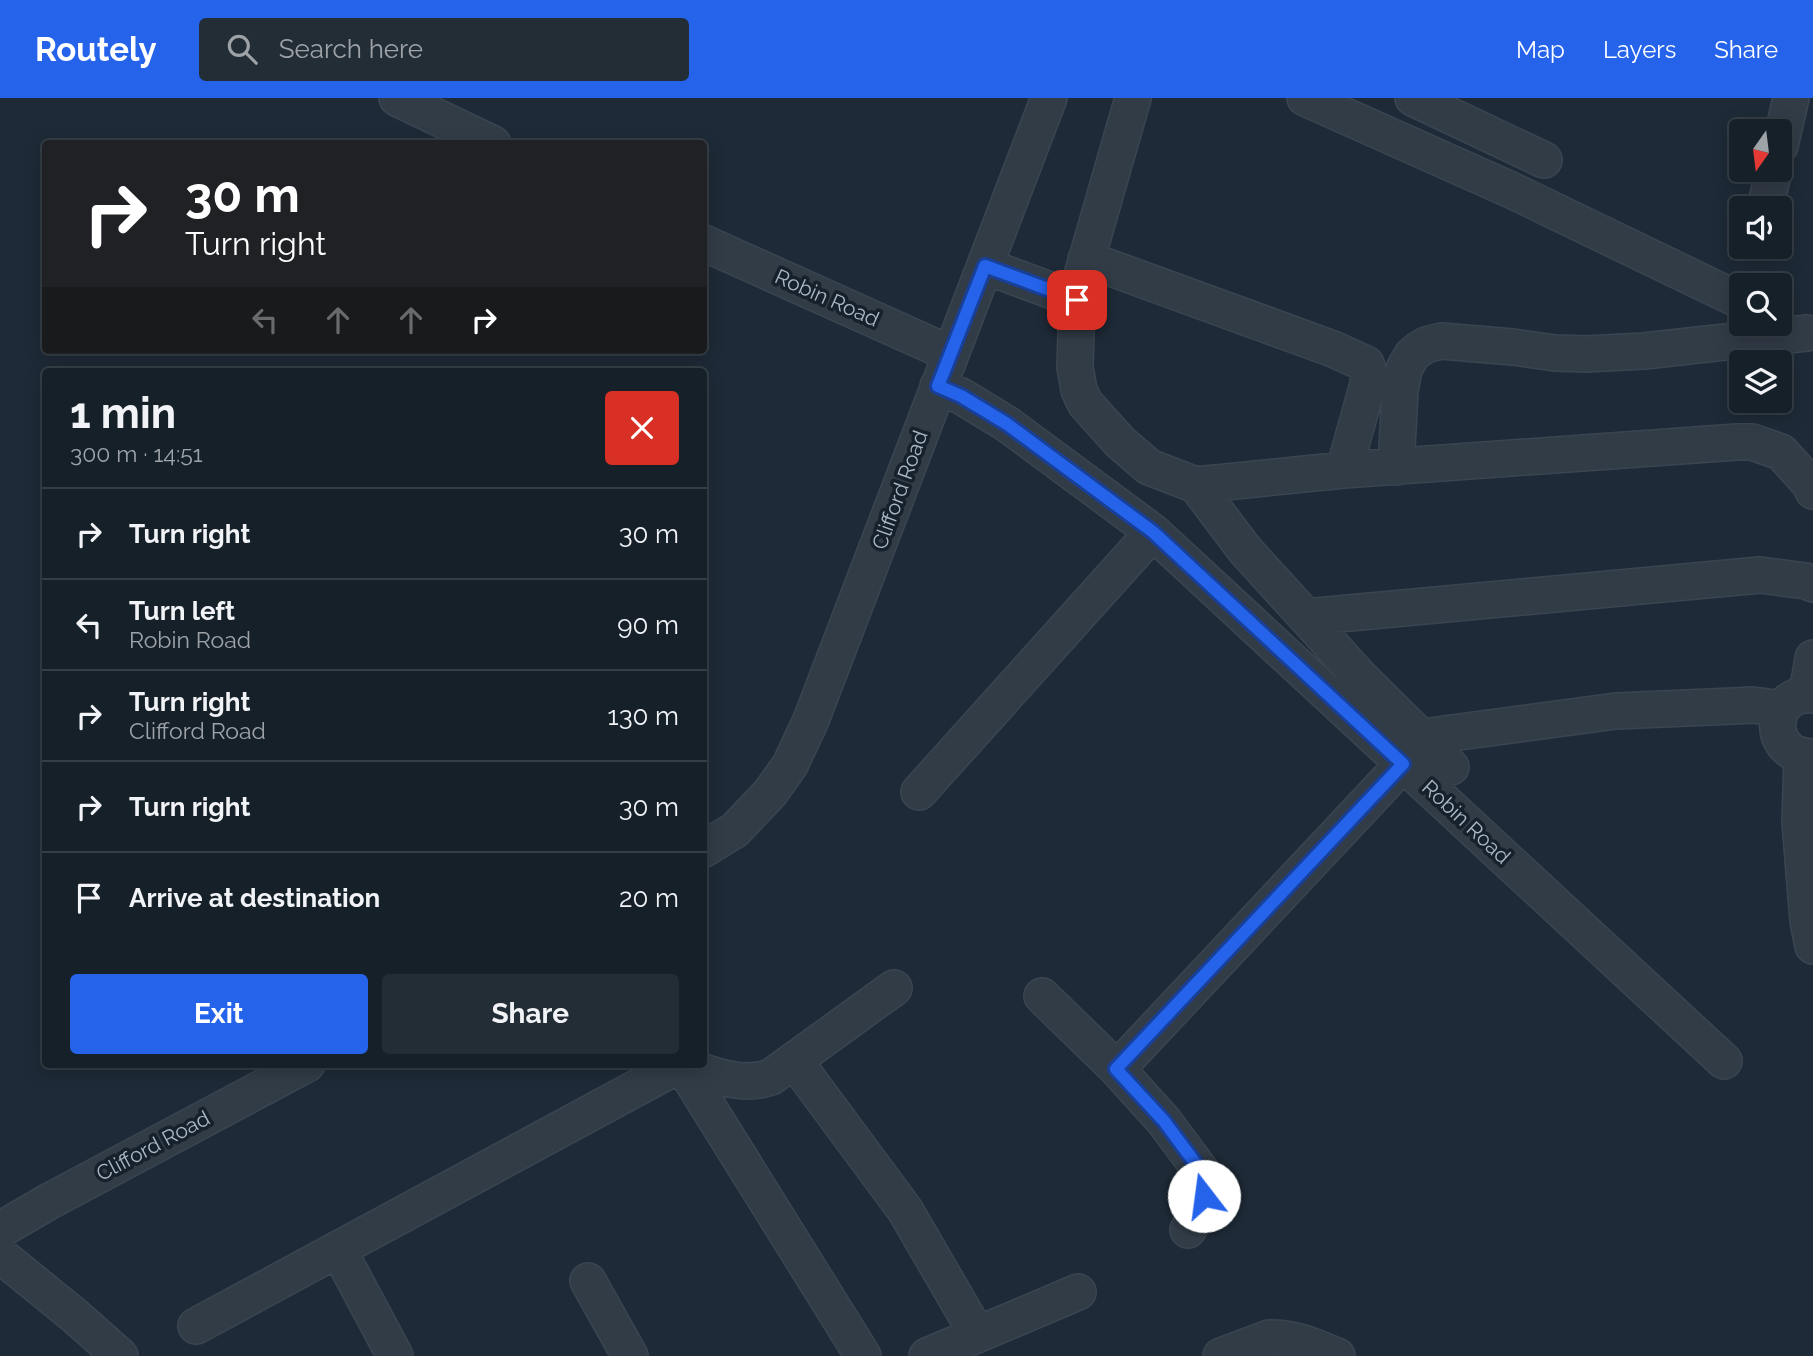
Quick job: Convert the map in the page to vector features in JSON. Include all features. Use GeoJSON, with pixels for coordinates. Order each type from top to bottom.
{"type":"FeatureCollection","features":[{"type":"Feature","properties":{"kind":"street"},"geometry":{"type":"LineString","coordinates":[[397,98],[485,140]]}},
{"type":"Feature","properties":{"kind":"street","name":"Clifford Road"},"geometry":{"type":"LineString","coordinates":[[707,847],[735,830],[770,793],[790,765],[811,720],[1049,98]]}},
{"type":"Feature","properties":{"kind":"street"},"geometry":{"type":"LineString","coordinates":[[1133,98],[1086,259],[1077,300],[1075,367],[1079,390],[1085,403],[1121,442],[1149,467],[1196,485],[1344,470],[1752,442],[1797,449],[1812,485]]}},
{"type":"Feature","properties":{"kind":"street"},"geometry":{"type":"LineString","coordinates":[[1305,98],[1511,190],[1729,295]]}},
{"type":"Feature","properties":{"kind":"street"},"geometry":{"type":"LineString","coordinates":[[1413,98],[1544,160]]}},
{"type":"Feature","properties":{"kind":"street"},"geometry":{"type":"LineString","coordinates":[[1786,119],[1791,98]]}},
{"type":"Feature","properties":{"kind":"street","name":"Robin Road"},"geometry":{"type":"LineString","coordinates":[[707,244],[951,354]]}},
{"type":"Feature","properties":{"kind":"street"},"geometry":{"type":"LineString","coordinates":[[1086,259],[1320,344],[1366,364],[1369,371],[1368,384],[1344,470]]}},
{"type":"Feature","properties":{"kind":"street"},"geometry":{"type":"LineString","coordinates":[[985,266],[1077,300]]}},
{"type":"Feature","properties":{"kind":"street"},"geometry":{"type":"LineString","coordinates":[[1396,467],[1400,391],[1404,369],[1412,355],[1426,345],[1441,341],[1513,347],[1555,354],[1587,354],[1644,351],[1800,329]]}},
{"type":"Feature","properties":{"kind":"street","name":"Robin Road"},"geometry":{"type":"LineString","coordinates":[[938,386],[961,396],[1007,424],[1153,532],[1412,750],[1724,1061]]}},
{"type":"Feature","properties":{"kind":"street"},"geometry":{"type":"LineString","coordinates":[[1196,485],[1245,550],[1359,676],[1412,750],[1451,767]]}},
{"type":"Feature","properties":{"kind":"street"},"geometry":{"type":"LineString","coordinates":[[919,792],[1153,532]]}},
{"type":"Feature","properties":{"kind":"street"},"geometry":{"type":"LineString","coordinates":[[1306,617],[1760,575],[1813,584]]}},
{"type":"Feature","properties":{"kind":"street"},"geometry":{"type":"LineString","coordinates":[[1813,659],[1801,699],[1778,718],[1777,728],[1779,738],[1785,746],[1793,752],[1807,756],[1800,822],[1808,921],[1813,946]]}},
{"type":"Feature","properties":{"kind":"street"},"geometry":{"type":"LineString","coordinates":[[1116,1069],[1412,750],[1616,711],[1754,705],[1801,699]]}},
{"type":"Feature","properties":{"kind":"street"},"geometry":{"type":"LineString","coordinates":[[692,1068],[751,1082],[771,1077],[894,988]]}},
{"type":"Feature","properties":{"kind":"street"},"geometry":{"type":"LineString","coordinates":[[1042,996],[1164,1121],[1201,1171],[1204,1196],[1188,1230]]}},
{"type":"Feature","properties":{"kind":"street"},"geometry":{"type":"LineString","coordinates":[[794,1060],[905,1210],[977,1334]]}},
{"type":"Feature","properties":{"kind":"street","name":"Clifford Road"},"geometry":{"type":"LineString","coordinates":[[0,1230],[60,1195],[299,1068]]}},
{"type":"Feature","properties":{"kind":"street"},"geometry":{"type":"LineString","coordinates":[[196,1326],[676,1068]]}},
{"type":"Feature","properties":{"kind":"street"},"geometry":{"type":"LineString","coordinates":[[684,1068],[863,1356]]}},
{"type":"Feature","properties":{"kind":"street"},"geometry":{"type":"LineString","coordinates":[[338,1249],[396,1356]]}},
{"type":"Feature","properties":{"kind":"street"},"geometry":{"type":"LineString","coordinates":[[0,1255],[120,1356]]}},
{"type":"Feature","properties":{"kind":"street"},"geometry":{"type":"LineString","coordinates":[[588,1281],[630,1356]]}},
{"type":"Feature","properties":{"kind":"street"},"geometry":{"type":"LineString","coordinates":[[927,1356],[1078,1292]]}},
{"type":"Feature","properties":{"kind":"street"},"geometry":{"type":"LineString","coordinates":[[1221,1356],[1269,1338],[1297,1340],[1337,1356]]}},
{"type":"Feature","properties":{"kind":"route"},"geometry":{"type":"LineString","coordinates":[[1077,300],[985,266],[938,386],[961,396],[1007,424],[1153,532],[1403,764],[1116,1069],[1164,1121],[1201,1171],[1204,1196]]}}]}
